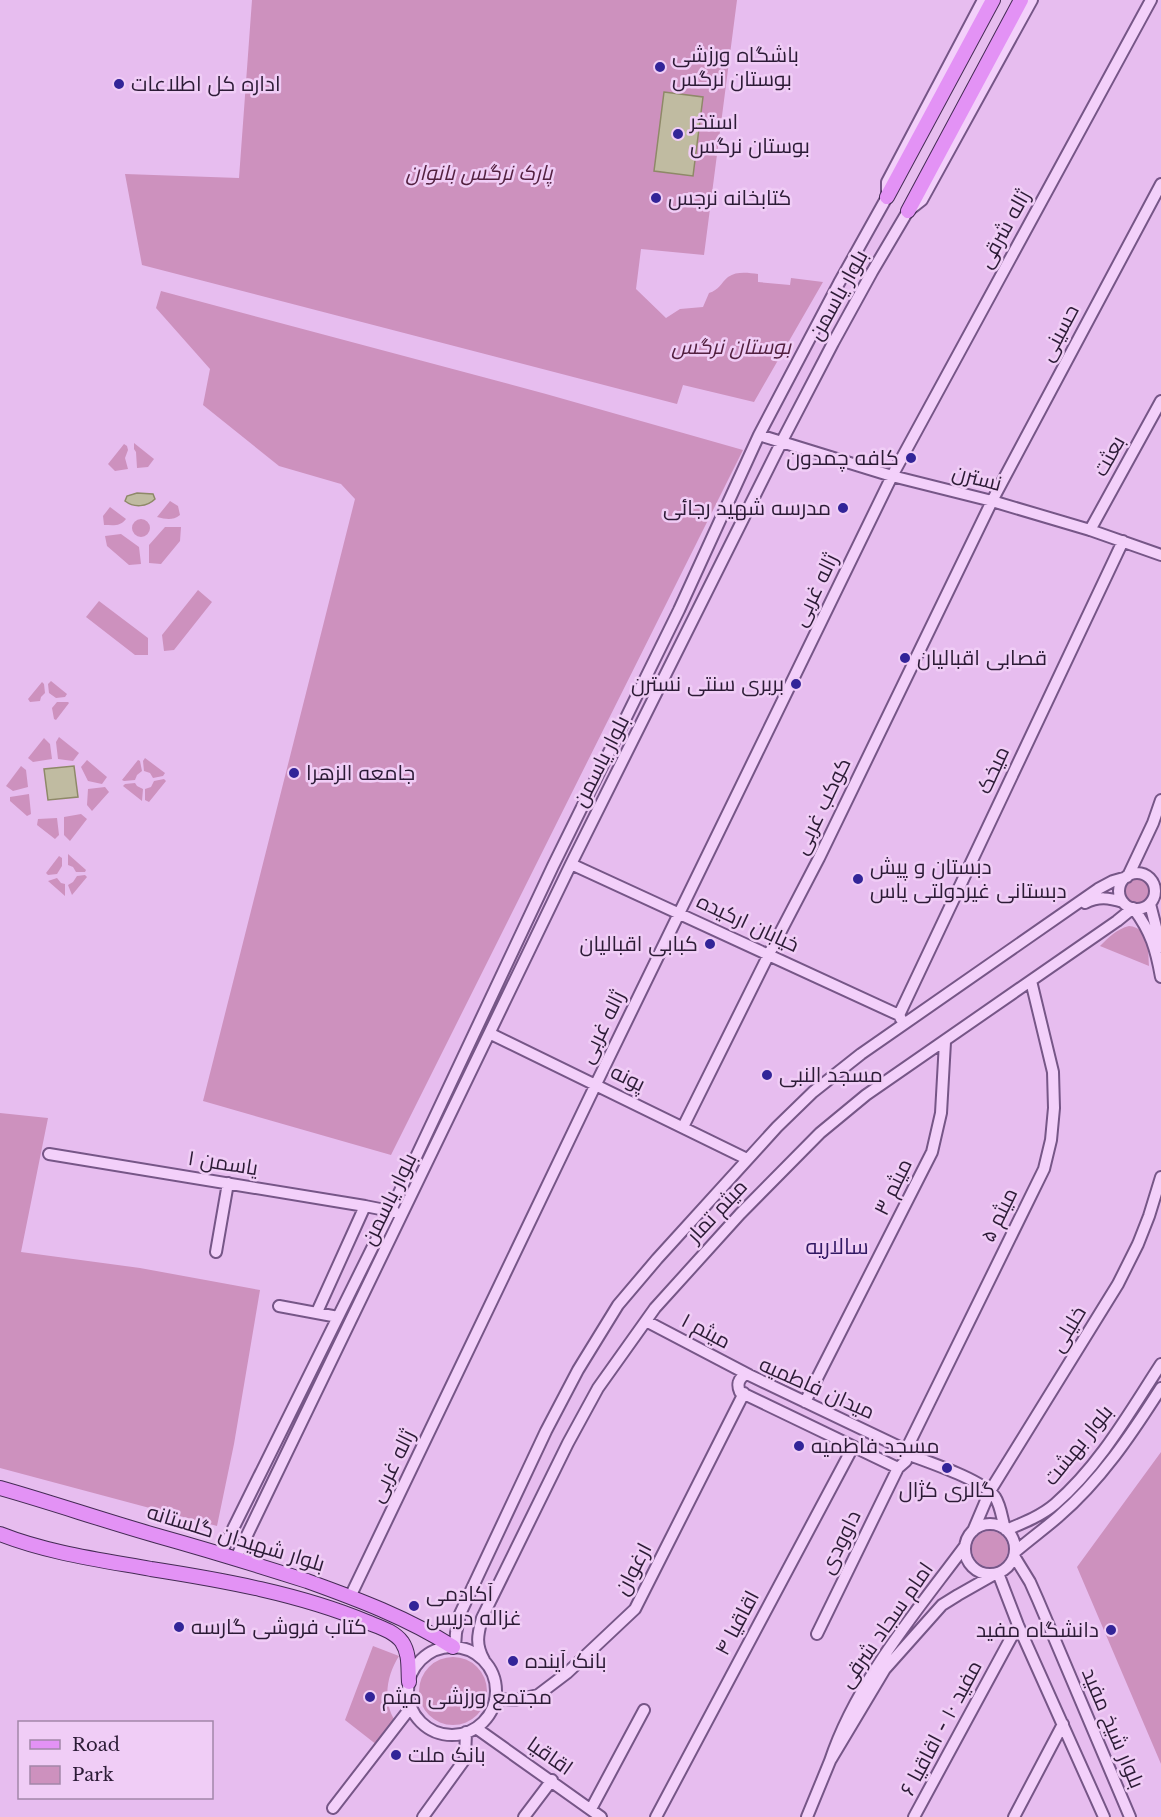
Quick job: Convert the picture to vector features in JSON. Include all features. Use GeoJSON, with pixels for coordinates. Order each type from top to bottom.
{"type":"FeatureCollection","features":[{"type":"Feature","properties":{"kind":"main road"},"geometry":{"type":"LineString","coordinates":[[887,197],[993,0]]}},
{"type":"Feature","properties":{"kind":"main road"},"geometry":{"type":"LineString","coordinates":[[908,211],[1020,0]]}},
{"type":"Feature","properties":{"kind":"main road","name":"بلوار شهیدان گلستانه"},"geometry":{"type":"LineString","coordinates":[[0,1488],[236,1558],[350,1597],[423,1629],[454,1647]]}},
{"type":"Feature","properties":{"kind":"main road","name":"بلوار شهیدان گلستانه"},"geometry":{"type":"LineString","coordinates":[[0,1534],[93,1559],[242,1585],[355,1617],[392,1633],[402,1642],[408,1654],[410,1682]]}},
{"type":"Feature","properties":{"kind":"street","name":"بلوار یاسمن"},"geometry":{"type":"LineString","coordinates":[[221,1554],[391,1210],[553,866],[679,610],[759,435],[833,293],[887,197],[887,182],[983,0]]}},
{"type":"Feature","properties":{"kind":"street","name":"بلوار یاسمن"},"geometry":{"type":"LineString","coordinates":[[236,1558],[491,1034],[571,864],[782,441],[833,343],[908,211],[922,200],[1032,0]]}},
{"type":"Feature","properties":{"kind":"street","name":"ژاله شرقی"},"geometry":{"type":"LineString","coordinates":[[892,476],[1153,2]]}},
{"type":"Feature","properties":{"kind":"street","name":"حسینی"},"geometry":{"type":"LineString","coordinates":[[992,501],[1161,184]]}},
{"type":"Feature","properties":{"kind":"street","name":"بعثت"},"geometry":{"type":"LineString","coordinates":[[1090,530],[1161,401]]}},
{"type":"Feature","properties":{"kind":"street","name":"نسترن"},"geometry":{"type":"LineString","coordinates":[[759,435],[892,476],[992,501],[1090,530],[1161,555]]}},
{"type":"Feature","properties":{"kind":"street","name":"ژاله غربی"},"geometry":{"type":"LineString","coordinates":[[350,1597],[596,1084],[892,476]]}},
{"type":"Feature","properties":{"kind":"street","name":"کوکب غربی"},"geometry":{"type":"LineString","coordinates":[[683,1127],[819,858],[992,501]]}},
{"type":"Feature","properties":{"kind":"street","name":"میخک"},"geometry":{"type":"LineString","coordinates":[[902,1020],[1123,541]]}},
{"type":"Feature","properties":{"kind":"street"},"geometry":{"type":"LineString","coordinates":[[1136,876],[1137,856],[1161,800]]}},
{"type":"Feature","properties":{"kind":"street","name":"خیابان ارکیده"},"geometry":{"type":"LineString","coordinates":[[571,864],[769,954],[902,1020]]}},
{"type":"Feature","properties":{"kind":"street"},"geometry":{"type":"LineString","coordinates":[[1059,918],[1098,889],[1113,881],[1136,876],[1161,880]]}},
{"type":"Feature","properties":{"kind":"street"},"geometry":{"type":"LineString","coordinates":[[1161,947],[1153,882],[1136,876],[1123,880],[1119,891],[1152,937],[1161,977]]}},
{"type":"Feature","properties":{"kind":"street"},"geometry":{"type":"LineString","coordinates":[[1059,918],[1100,898],[1108,898],[1143,908],[1154,902]]}},
{"type":"Feature","properties":{"kind":"street","name":"میثم تمار"},"geometry":{"type":"LineString","coordinates":[[484,1660],[478,1650],[478,1633],[482,1618],[568,1443],[598,1388],[655,1308],[740,1214],[820,1132],[866,1095],[1117,921],[1130,906]]}},
{"type":"Feature","properties":{"kind":"street","name":"میثم تمار"},"geometry":{"type":"LineString","coordinates":[[454,1647],[460,1614],[546,1431],[596,1339],[618,1305],[747,1159],[813,1092],[902,1020],[1059,918]]}},
{"type":"Feature","properties":{"kind":"street","name":"میثم ۵"},"geometry":{"type":"LineString","coordinates":[[906,1452],[1044,1169],[1054,1108],[1053,1072],[1031,981]]}},
{"type":"Feature","properties":{"kind":"street","name":"پونه"},"geometry":{"type":"LineString","coordinates":[[491,1034],[747,1159]]}},
{"type":"Feature","properties":{"kind":"street","name":"میثم ۳"},"geometry":{"type":"LineString","coordinates":[[806,1402],[932,1152],[941,1113],[945,1042]]}},
{"type":"Feature","properties":{"kind":"street","name":"یاسمن ۱"},"geometry":{"type":"LineString","coordinates":[[49,1154],[391,1210],[403,1216]]}},
{"type":"Feature","properties":{"kind":"street","name":"خلیلی"},"geometry":{"type":"LineString","coordinates":[[973,1531],[990,1491],[1118,1284],[1138,1244],[1161,1177]]}},
{"type":"Feature","properties":{"kind":"street"},"geometry":{"type":"LineString","coordinates":[[216,1252],[228,1183]]}},
{"type":"Feature","properties":{"kind":"street"},"geometry":{"type":"LineString","coordinates":[[317,1312],[365,1206]]}},
{"type":"Feature","properties":{"kind":"street"},"geometry":{"type":"LineString","coordinates":[[279,1306],[338,1317]]}},
{"type":"Feature","properties":{"kind":"street","name":"میثم ۱"},"geometry":{"type":"LineString","coordinates":[[646,1321],[749,1375]]}},
{"type":"Feature","properties":{"kind":"street","name":"بلوار بهشت"},"geometry":{"type":"LineString","coordinates":[[1005,1529],[1029,1521],[1054,1505],[1085,1474],[1113,1440],[1161,1364]]}},
{"type":"Feature","properties":{"kind":"street","name":"میدان فاطمیه"},"geometry":{"type":"LineString","coordinates":[[898,1468],[740,1392],[738,1383],[742,1377],[749,1375],[990,1491]]}},
{"type":"Feature","properties":{"kind":"street","name":"بلوار بهشت"},"geometry":{"type":"LineString","coordinates":[[1015,1554],[1059,1517],[1093,1483],[1122,1448],[1161,1388]]}},
{"type":"Feature","properties":{"kind":"street","name":"ارغوان"},"geometry":{"type":"LineString","coordinates":[[495,1699],[516,1700],[538,1695],[567,1673],[635,1609],[744,1393]]}},
{"type":"Feature","properties":{"kind":"street","name":"اقاقیا ۴"},"geometry":{"type":"LineString","coordinates":[[656,1817],[853,1447]]}},
{"type":"Feature","properties":{"kind":"street"},"geometry":{"type":"LineString","coordinates":[[898,1468],[906,1461],[906,1452]]}},
{"type":"Feature","properties":{"kind":"street","name":"داوودی"},"geometry":{"type":"LineString","coordinates":[[817,1634],[898,1468]]}},
{"type":"Feature","properties":{"kind":"street"},"geometry":{"type":"LineString","coordinates":[[990,1491],[996,1499],[1005,1529],[1013,1540],[1015,1554],[1008,1567],[996,1574],[977,1571],[966,1556],[965,1546],[968,1538],[980,1526],[988,1524],[1005,1529]]}},
{"type":"Feature","properties":{"kind":"street"},"geometry":{"type":"LineString","coordinates":[[234,1528],[238,1535],[243,1537],[248,1535]]}},
{"type":"Feature","properties":{"kind":"street","name":"امام سجاد شرقی"},"geometry":{"type":"LineString","coordinates":[[807,1817],[838,1736],[870,1676],[965,1546]]}},
{"type":"Feature","properties":{"kind":"street","name":"بلوار شیخ مفید"},"geometry":{"type":"LineString","coordinates":[[1015,1554],[1038,1600],[1130,1817]]}},
{"type":"Feature","properties":{"kind":"street","name":"بلوار شیخ مفید"},"geometry":{"type":"LineString","coordinates":[[996,1574],[1104,1817]]}},
{"type":"Feature","properties":{"kind":"street","name":"امام سجاد شرقی"},"geometry":{"type":"LineString","coordinates":[[830,1761],[885,1669],[942,1605],[996,1574]]}},
{"type":"Feature","properties":{"kind":"street","name":"مفید ۱۰ - اقاقیا ۶"},"geometry":{"type":"LineString","coordinates":[[914,1817],[1018,1625]]}},
{"type":"Feature","properties":{"kind":"street"},"geometry":{"type":"LineString","coordinates":[[454,1647],[474,1653],[484,1660],[496,1684],[495,1699],[489,1714],[471,1730],[449,1734],[434,1731],[420,1721],[411,1707],[409,1694],[415,1668],[425,1656],[438,1649],[454,1647]]}},
{"type":"Feature","properties":{"kind":"street"},"geometry":{"type":"LineString","coordinates":[[333,1808],[411,1707]]}},
{"type":"Feature","properties":{"kind":"street"},"geometry":{"type":"LineString","coordinates":[[591,1809],[644,1710]]}},
{"type":"Feature","properties":{"kind":"street"},"geometry":{"type":"LineString","coordinates":[[1014,1817],[1064,1724]]}},
{"type":"Feature","properties":{"kind":"street"},"geometry":{"type":"LineString","coordinates":[[423,1817],[465,1759],[471,1730]]}},
{"type":"Feature","properties":{"kind":"street","name":"اقاقیا"},"geometry":{"type":"LineString","coordinates":[[471,1730],[552,1780],[601,1817]]}},
{"type":"Feature","properties":{"kind":"street"},"geometry":{"type":"LineString","coordinates":[[524,1817],[552,1780]]}},
{"type":"Feature","properties":{"kind":"green space","name":"پارک نرگس بانوان"},"geometry":{"type":"Polygon","coordinates":[[[252,0],[737,0],[704,255],[641,249],[636,289],[666,318],[680,309],[703,307],[709,293],[735,274],[758,274],[758,282],[790,285],[791,278],[823,282],[754,402],[683,385],[677,404],[142,265],[125,174],[239,178],[252,0]]]}},
{"type":"Feature","properties":{"kind":"green space"},"geometry":{"type":"Polygon","coordinates":[[[161,291],[546,394],[743,450],[391,1155],[203,1101],[355,499],[341,484],[279,466],[203,405],[210,369],[156,308],[161,291]]]}},
{"type":"Feature","properties":{"kind":"green space"},"geometry":{"type":"Polygon","coordinates":[[[134,443],[154,459],[148,467],[137,468],[134,443]]]}},
{"type":"Feature","properties":{"kind":"green space"},"geometry":{"type":"Polygon","coordinates":[[[124,444],[128,450],[125,458],[128,469],[115,471],[108,464],[124,444]]]}},
{"type":"Feature","properties":{"kind":"green space"},"geometry":{"type":"Polygon","coordinates":[[[170,501],[178,506],[180,515],[172,519],[157,517],[170,501]]]}},
{"type":"Feature","properties":{"kind":"green space"},"geometry":{"type":"Polygon","coordinates":[[[110,507],[126,519],[124,522],[104,525],[103,516],[110,507]]]}},
{"type":"Feature","properties":{"kind":"green space"},"geometry":{"type":"Polygon","coordinates":[[[141,519],[147,522],[150,528],[147,534],[141,537],[135,534],[132,528],[135,522],[141,519]]]}},
{"type":"Feature","properties":{"kind":"green space"},"geometry":{"type":"Polygon","coordinates":[[[165,527],[181,527],[180,541],[161,564],[149,563],[149,545],[165,527]]]}},
{"type":"Feature","properties":{"kind":"green space"},"geometry":{"type":"Polygon","coordinates":[[[121,534],[139,547],[141,564],[129,565],[107,546],[105,536],[121,534]]]}},
{"type":"Feature","properties":{"kind":"green space"},"geometry":{"type":"Polygon","coordinates":[[[198,590],[212,602],[174,650],[164,651],[162,635],[198,590]]]}},
{"type":"Feature","properties":{"kind":"green space"},"geometry":{"type":"Polygon","coordinates":[[[99,601],[148,638],[148,655],[135,655],[86,617],[99,601]]]}},
{"type":"Feature","properties":{"kind":"green space"},"geometry":{"type":"Polygon","coordinates":[[[51,681],[67,694],[65,697],[56,698],[49,693],[48,684],[51,681]]]}},
{"type":"Feature","properties":{"kind":"green space"},"geometry":{"type":"Polygon","coordinates":[[[42,682],[45,693],[40,701],[30,702],[28,699],[42,682]]]}},
{"type":"Feature","properties":{"kind":"green space"},"geometry":{"type":"Polygon","coordinates":[[[57,702],[69,703],[56,720],[52,708],[57,702]]]}},
{"type":"Feature","properties":{"kind":"green space"},"geometry":{"type":"Polygon","coordinates":[[[59,737],[79,753],[73,761],[58,759],[56,742],[59,737]]]}},
{"type":"Feature","properties":{"kind":"green space"},"geometry":{"type":"Polygon","coordinates":[[[44,738],[50,744],[52,759],[33,762],[28,758],[44,738]]]}},
{"type":"Feature","properties":{"kind":"green space"},"geometry":{"type":"Polygon","coordinates":[[[145,758],[165,773],[163,776],[153,778],[150,773],[144,771],[145,758]]]}},
{"type":"Feature","properties":{"kind":"green space"},"geometry":{"type":"Polygon","coordinates":[[[87,760],[107,777],[102,784],[88,781],[81,767],[87,760]]]}},
{"type":"Feature","properties":{"kind":"green space"},"geometry":{"type":"Polygon","coordinates":[[[138,760],[142,771],[135,780],[122,780],[138,760]]]}},
{"type":"Feature","properties":{"kind":"green space"},"geometry":{"type":"Polygon","coordinates":[[[21,766],[26,770],[28,787],[13,791],[6,786],[21,766]]]}},
{"type":"Feature","properties":{"kind":"green space"},"geometry":{"type":"Polygon","coordinates":[[[164,779],[166,781],[149,802],[145,800],[145,789],[151,787],[154,781],[164,779]]]}},
{"type":"Feature","properties":{"kind":"green space"},"geometry":{"type":"Polygon","coordinates":[[[135,783],[143,789],[142,801],[123,786],[135,783]]]}},
{"type":"Feature","properties":{"kind":"green space"},"geometry":{"type":"Polygon","coordinates":[[[105,787],[109,792],[92,811],[87,805],[88,789],[105,787]]]}},
{"type":"Feature","properties":{"kind":"green space"},"geometry":{"type":"Polygon","coordinates":[[[29,794],[31,814],[27,816],[10,801],[10,797],[29,794]]]}},
{"type":"Feature","properties":{"kind":"green space"},"geometry":{"type":"Polygon","coordinates":[[[81,814],[87,819],[70,841],[64,835],[64,817],[81,814]]]}},
{"type":"Feature","properties":{"kind":"green space"},"geometry":{"type":"Polygon","coordinates":[[[57,818],[59,835],[55,839],[37,825],[38,819],[57,818]]]}},
{"type":"Feature","properties":{"kind":"green space"},"geometry":{"type":"Polygon","coordinates":[[[68,854],[86,870],[85,872],[76,872],[68,865],[68,854]]]}},
{"type":"Feature","properties":{"kind":"green space"},"geometry":{"type":"Polygon","coordinates":[[[59,856],[62,858],[62,866],[57,874],[48,875],[46,873],[59,856]]]}},
{"type":"Feature","properties":{"kind":"green space"},"geometry":{"type":"Polygon","coordinates":[[[77,876],[87,877],[72,895],[68,885],[77,876]]]}},
{"type":"Feature","properties":{"kind":"green space"},"geometry":{"type":"Polygon","coordinates":[[[57,878],[65,884],[65,896],[48,881],[57,878]]]}},
{"type":"Feature","properties":{"kind":"green space"},"geometry":{"type":"Polygon","coordinates":[[[1137,878],[1146,882],[1150,891],[1146,900],[1137,904],[1128,900],[1124,891],[1128,882],[1137,878]]]}},
{"type":"Feature","properties":{"kind":"green space"},"geometry":{"type":"Polygon","coordinates":[[[1129,926],[1141,931],[1144,935],[1148,947],[1149,966],[1100,946],[1117,931],[1129,926]]]}},
{"type":"Feature","properties":{"kind":"green space"},"geometry":{"type":"Polygon","coordinates":[[[0,1113],[48,1118],[21,1252],[140,1268],[260,1290],[234,1444],[217,1526],[0,1468],[0,1113]]]}},
{"type":"Feature","properties":{"kind":"green space"},"geometry":{"type":"Polygon","coordinates":[[[1161,1452],[1161,1764],[1077,1567],[1161,1452]]]}},
{"type":"Feature","properties":{"kind":"green space"},"geometry":{"type":"Polygon","coordinates":[[[990,1531],[1003,1536],[1008,1549],[1003,1562],[990,1567],[977,1562],[972,1549],[977,1536],[990,1531]]]}},
{"type":"Feature","properties":{"kind":"green space","name":"مجتمع ورزشی میثم"},"geometry":{"type":"Polygon","coordinates":[[[373,1646],[399,1656],[391,1671],[387,1696],[395,1721],[377,1745],[345,1720],[373,1646]]]}},
{"type":"Feature","properties":{"kind":"green space"},"geometry":{"type":"Polygon","coordinates":[[[453,1657],[466,1660],[477,1667],[484,1678],[487,1691],[484,1704],[477,1715],[466,1722],[453,1725],[440,1722],[429,1715],[422,1704],[419,1691],[422,1678],[429,1667],[440,1660],[453,1657]]]}},
{"type":"Feature","properties":{"kind":"shaded area","name":"استخر بوستان نرگس"},"geometry":{"type":"Polygon","coordinates":[[[664,92],[703,97],[693,176],[654,171],[664,92]]]}},
{"type":"Feature","properties":{"kind":"shaded area"},"geometry":{"type":"Polygon","coordinates":[[[137,493],[153,494],[155,499],[140,506],[125,501],[127,496],[137,493]]]}},
{"type":"Feature","properties":{"kind":"shaded area"},"geometry":{"type":"Polygon","coordinates":[[[74,766],[78,797],[48,800],[44,769],[74,766]]]}},
{"type":"Feature","properties":{"kind":"place","name":"باشگاه ورزشی بوستان نرگس"},"geometry":{"type":"Point","coordinates":[660,67]}},
{"type":"Feature","properties":{"kind":"place","name":"اداره کل اطلاعات"},"geometry":{"type":"Point","coordinates":[119,84]}},
{"type":"Feature","properties":{"kind":"place","name":"استخر بوستان نرگس"},"geometry":{"type":"Point","coordinates":[678,134]}},
{"type":"Feature","properties":{"kind":"place","name":"کتابخانه نرجس"},"geometry":{"type":"Point","coordinates":[656,198]}},
{"type":"Feature","properties":{"kind":"place","name":"کافه چمدون"},"geometry":{"type":"Point","coordinates":[911,458]}},
{"type":"Feature","properties":{"kind":"place","name":"مدرسه شهید رجائی"},"geometry":{"type":"Point","coordinates":[843,508]}},
{"type":"Feature","properties":{"kind":"place","name":"قصابی اقبالیان"},"geometry":{"type":"Point","coordinates":[905,658]}},
{"type":"Feature","properties":{"kind":"place","name":"بربری سنتی نسترن"},"geometry":{"type":"Point","coordinates":[796,684]}},
{"type":"Feature","properties":{"kind":"place","name":"جامعه الزهرا"},"geometry":{"type":"Point","coordinates":[294,773]}},
{"type":"Feature","properties":{"kind":"place","name":"دبستان و پیش دبستانی غیردولتی یاس"},"geometry":{"type":"Point","coordinates":[858,879]}},
{"type":"Feature","properties":{"kind":"place","name":"کبابی اقبالیان"},"geometry":{"type":"Point","coordinates":[710,944]}},
{"type":"Feature","properties":{"kind":"place","name":"مسجد النبی"},"geometry":{"type":"Point","coordinates":[767,1075]}},
{"type":"Feature","properties":{"kind":"place","name":"مسجد فاطمیه"},"geometry":{"type":"Point","coordinates":[799,1446]}},
{"type":"Feature","properties":{"kind":"place","name":"گالری کژال"},"geometry":{"type":"Point","coordinates":[947,1468]}},
{"type":"Feature","properties":{"kind":"place","name":"آکادمی غزاله دریس"},"geometry":{"type":"Point","coordinates":[414,1606]}},
{"type":"Feature","properties":{"kind":"place","name":"کتاب فروشی گارسه"},"geometry":{"type":"Point","coordinates":[179,1627]}},
{"type":"Feature","properties":{"kind":"place","name":"دانشگاه مفید"},"geometry":{"type":"Point","coordinates":[1111,1630]}},
{"type":"Feature","properties":{"kind":"place","name":"بانک آینده"},"geometry":{"type":"Point","coordinates":[513,1661]}},
{"type":"Feature","properties":{"kind":"place","name":"مجتمع ورزشی میثم"},"geometry":{"type":"Point","coordinates":[370,1697]}},
{"type":"Feature","properties":{"kind":"place","name":"بانک ملت"},"geometry":{"type":"Point","coordinates":[396,1755]}},
{"type":"Feature","properties":{"kind":"district","name":"سالاریه"},"geometry":{"type":"Point","coordinates":[837,1246]}},
{"type":"Feature","properties":{"kind":"park label","name":"بوستان نرگس"},"geometry":{"type":"Point","coordinates":[731,347]}}]}
